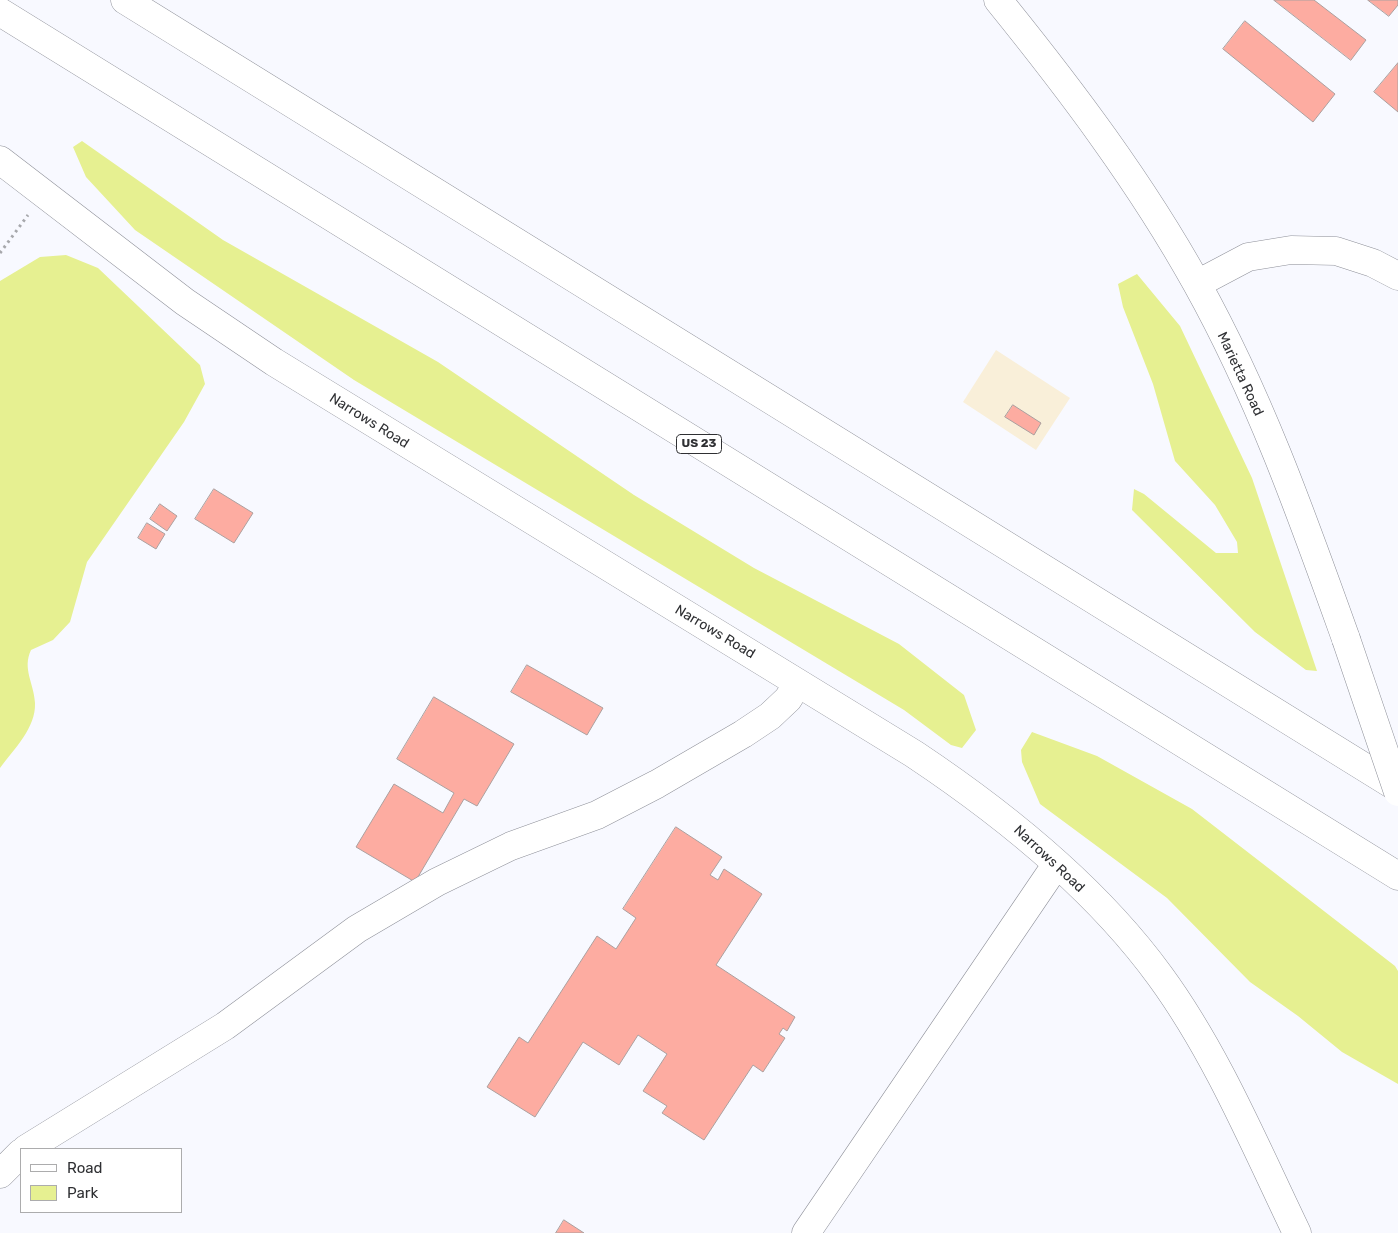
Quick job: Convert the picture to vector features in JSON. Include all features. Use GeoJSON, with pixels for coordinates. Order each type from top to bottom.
{"type":"FeatureCollection","features":[{"type":"Feature","properties":{"kind":"main road"},"geometry":{"type":"LineString","coordinates":[[125,0],[1398,788]]}},
{"type":"Feature","properties":{"kind":"main road","name":"Marietta Road"},"geometry":{"type":"LineString","coordinates":[[998,0],[1066,88],[1143,195],[1197,284],[1247,385],[1296,500],[1398,792]]}},
{"type":"Feature","properties":{"kind":"main road","name":"US 23"},"geometry":{"type":"LineString","coordinates":[[0,12],[1398,876]]}},
{"type":"Feature","properties":{"kind":"main road","name":"Narrows Road"},"geometry":{"type":"LineString","coordinates":[[0,160],[185,302],[274,362],[914,754],[970,791],[1020,831],[1111,916],[1160,976],[1187,1017],[1231,1098],[1297,1233]]}},
{"type":"Feature","properties":{"kind":"main road"},"geometry":{"type":"LineString","coordinates":[[1197,284],[1248,257],[1291,250],[1336,251],[1373,263],[1398,276]]}},
{"type":"Feature","properties":{"kind":"main road"},"geometry":{"type":"LineString","coordinates":[[28,1148],[225,1026],[356,929],[436,882],[511,846],[596,815],[657,784],[743,734],[770,716],[788,699],[798,683]]}},
{"type":"Feature","properties":{"kind":"main road"},"geometry":{"type":"LineString","coordinates":[[806,1233],[1056,865]]}},
{"type":"Feature","properties":{"kind":"main road"},"geometry":{"type":"LineString","coordinates":[[0,1174],[20,1154]]}},
{"type":"Feature","properties":{"kind":"path"},"geometry":{"type":"LineString","coordinates":[[0,253],[43,194]]}},
{"type":"Feature","properties":{"kind":"shaded area"},"geometry":{"type":"Polygon","coordinates":[[[996,350],[1070,398],[1036,450],[963,402],[996,350]]]}},
{"type":"Feature","properties":{"kind":"green space"},"geometry":{"type":"Polygon","coordinates":[[[82,141],[223,240],[438,362],[634,495],[754,568],[899,644],[964,695],[976,730],[962,748],[951,745],[904,710],[354,380],[135,230],[86,177],[73,147],[82,141]]]}},
{"type":"Feature","properties":{"kind":"green space"},"geometry":{"type":"Polygon","coordinates":[[[66,255],[98,268],[200,365],[205,384],[184,422],[87,562],[70,622],[53,640],[31,650],[28,670],[35,703],[32,721],[23,738],[0,768],[0,281],[40,257],[66,255]]]}},
{"type":"Feature","properties":{"kind":"green space"},"geometry":{"type":"Polygon","coordinates":[[[1137,274],[1180,326],[1252,478],[1317,671],[1306,670],[1255,632],[1132,510],[1134,489],[1144,494],[1216,553],[1238,553],[1237,542],[1215,505],[1175,461],[1153,384],[1123,307],[1118,284],[1137,274]]]}},
{"type":"Feature","properties":{"kind":"green space"},"geometry":{"type":"Polygon","coordinates":[[[1032,732],[1097,756],[1192,809],[1395,966],[1398,971],[1398,1084],[1342,1052],[1298,1016],[1250,982],[1167,898],[1040,804],[1022,762],[1021,750],[1032,732]]]}},
{"type":"Feature","properties":{"kind":"building"},"geometry":{"type":"Polygon","coordinates":[[[1274,0],[1314,0],[1366,40],[1351,60],[1274,0]]]}},
{"type":"Feature","properties":{"kind":"building"},"geometry":{"type":"Polygon","coordinates":[[[1368,0],[1398,0],[1398,5],[1389,16],[1368,0]]]}},
{"type":"Feature","properties":{"kind":"building"},"geometry":{"type":"Polygon","coordinates":[[[1245,21],[1335,94],[1313,122],[1223,49],[1245,21]]]}},
{"type":"Feature","properties":{"kind":"building"},"geometry":{"type":"Polygon","coordinates":[[[1398,63],[1398,112],[1374,92],[1398,63]]]}},
{"type":"Feature","properties":{"kind":"building"},"geometry":{"type":"Polygon","coordinates":[[[1013,405],[1041,423],[1034,435],[1005,417],[1013,405]]]}},
{"type":"Feature","properties":{"kind":"building"},"geometry":{"type":"Polygon","coordinates":[[[214,489],[253,513],[234,543],[195,519],[214,489]]]}},
{"type":"Feature","properties":{"kind":"building"},"geometry":{"type":"Polygon","coordinates":[[[160,504],[177,516],[167,531],[150,519],[160,504]]]}},
{"type":"Feature","properties":{"kind":"building"},"geometry":{"type":"Polygon","coordinates":[[[147,523],[165,534],[156,549],[138,538],[147,523]]]}},
{"type":"Feature","properties":{"kind":"building"},"geometry":{"type":"Polygon","coordinates":[[[527,665],[603,708],[587,735],[511,692],[527,665]]]}},
{"type":"Feature","properties":{"kind":"building"},"geometry":{"type":"Polygon","coordinates":[[[434,697],[514,744],[477,806],[464,799],[415,882],[356,847],[394,784],[443,813],[454,793],[397,759],[434,697]]]}},
{"type":"Feature","properties":{"kind":"building"},"geometry":{"type":"Polygon","coordinates":[[[676,827],[722,857],[710,875],[718,880],[724,869],[762,894],[716,965],[795,1017],[787,1031],[783,1028],[779,1034],[785,1038],[763,1072],[753,1065],[704,1140],[662,1113],[667,1106],[643,1091],[667,1054],[638,1035],[619,1065],[583,1042],[535,1117],[487,1087],[519,1037],[528,1043],[597,936],[616,949],[636,918],[623,909],[676,827]]]}},
{"type":"Feature","properties":{"kind":"building"},"geometry":{"type":"Polygon","coordinates":[[[564,1220],[584,1233],[556,1233],[564,1220]]]}}]}
